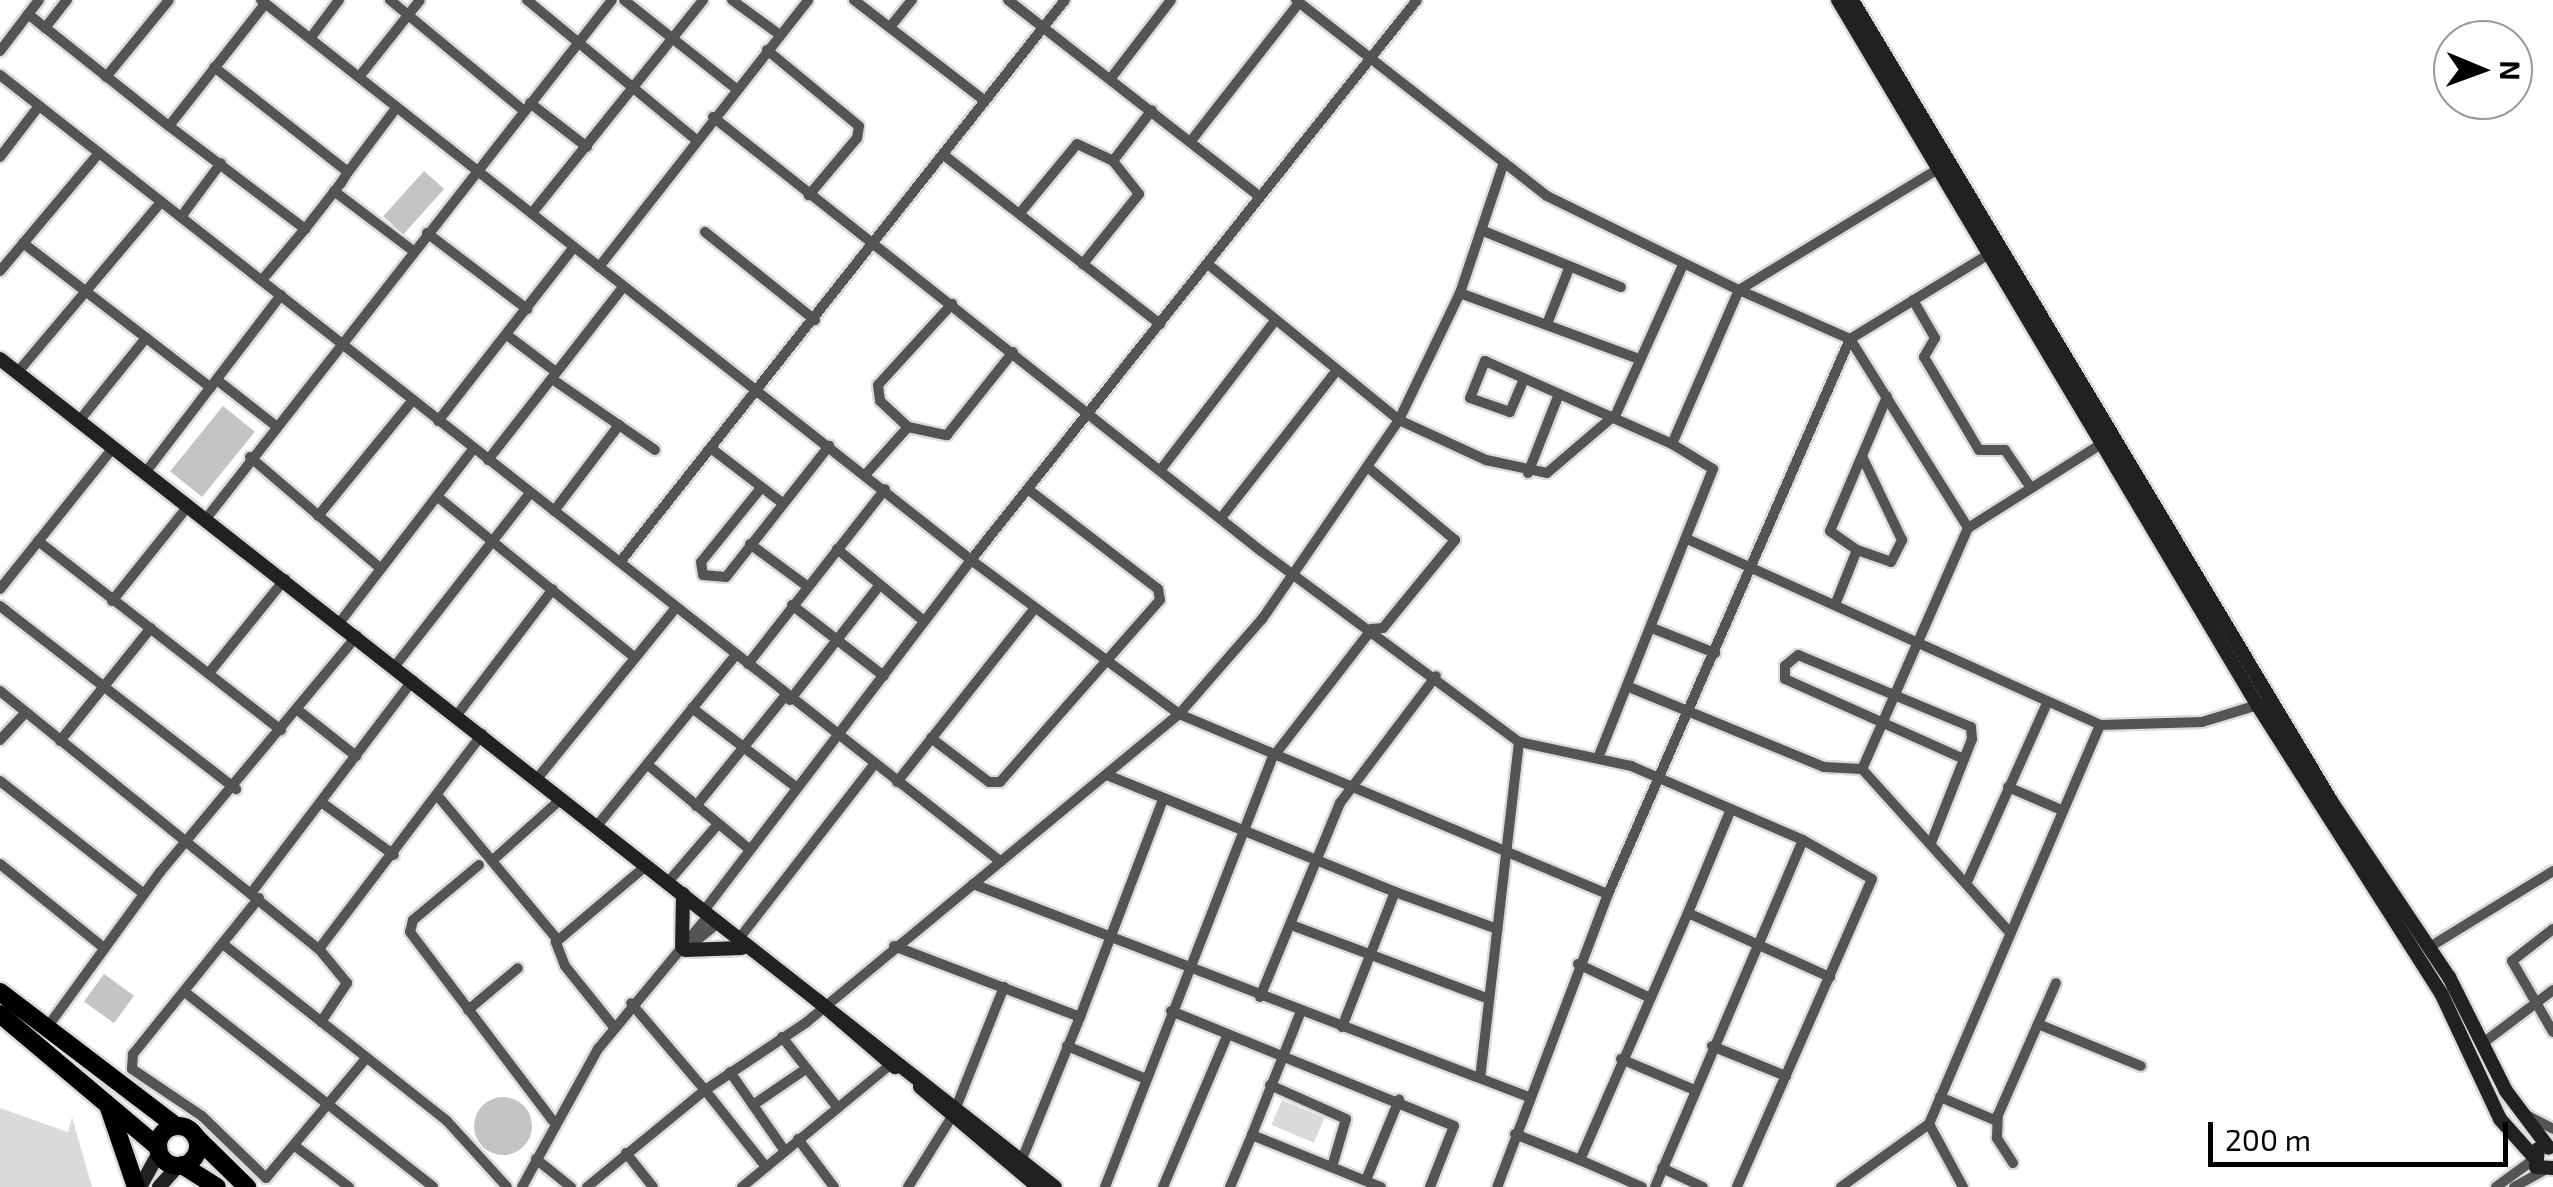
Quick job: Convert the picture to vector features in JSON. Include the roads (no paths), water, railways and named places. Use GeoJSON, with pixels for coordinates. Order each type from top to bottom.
{"type":"FeatureCollection","features":[{"type":"Feature","properties":{"kind":"highway"},"geometry":{"type":"LineString","coordinates":[[0,992],[46,1030],[184,1129],[248,1187]]}},
{"type":"Feature","properties":{"kind":"highway"},"geometry":{"type":"LineString","coordinates":[[0,1014],[87,1080],[159,1150],[215,1187]]}},
{"type":"Feature","properties":{"kind":"highway"},"geometry":{"type":"LineString","coordinates":[[87,1080],[117,1124],[138,1187]]}},
{"type":"Feature","properties":{"kind":"highway"},"geometry":{"type":"LineString","coordinates":[[159,1150],[184,1129]]}},
{"type":"Feature","properties":{"kind":"highway"},"geometry":{"type":"LineString","coordinates":[[180,1166],[196,1154],[184,1129]]}},
{"type":"Feature","properties":{"kind":"highway"},"geometry":{"type":"LineString","coordinates":[[188,1187],[215,1187]]}},
{"type":"Feature","properties":{"kind":"main road"},"geometry":{"type":"LineString","coordinates":[[1838,0],[2103,443],[2441,993],[2500,1119],[2546,1168],[2552,1149],[2520,1114],[2428,948],[2264,702],[1852,0]]}},
{"type":"Feature","properties":{"kind":"main road"},"geometry":{"type":"LineString","coordinates":[[0,359],[647,864],[955,1111],[1038,1187]]}},
{"type":"Feature","properties":{"kind":"main road"},"geometry":{"type":"LineString","coordinates":[[682,894],[682,950],[729,944],[761,956]]}},
{"type":"Feature","properties":{"kind":"main road"},"geometry":{"type":"LineString","coordinates":[[822,1004],[891,1064],[1056,1187]]}},
{"type":"Feature","properties":{"kind":"main road"},"geometry":{"type":"LineString","coordinates":[[138,1187],[159,1150]]}},
{"type":"Feature","properties":{"kind":"main road"},"geometry":{"type":"LineString","coordinates":[[159,1187],[180,1166]]}},
{"type":"Feature","properties":{"kind":"street"},"geometry":{"type":"LineString","coordinates":[[0,50],[39,0]]}},
{"type":"Feature","properties":{"kind":"street"},"geometry":{"type":"LineString","coordinates":[[45,28],[67,0]]}},
{"type":"Feature","properties":{"kind":"street"},"geometry":{"type":"LineString","coordinates":[[106,77],[169,0]]}},
{"type":"Feature","properties":{"kind":"street"},"geometry":{"type":"LineString","coordinates":[[312,36],[339,0]]}},
{"type":"Feature","properties":{"kind":"street"},"geometry":{"type":"LineString","coordinates":[[390,0],[527,107],[587,147]]}},
{"type":"Feature","properties":{"kind":"street"},"geometry":{"type":"LineString","coordinates":[[358,77],[420,0]]}},
{"type":"Feature","properties":{"kind":"street"},"geometry":{"type":"LineString","coordinates":[[528,0],[695,139]]}},
{"type":"Feature","properties":{"kind":"street"},"geometry":{"type":"LineString","coordinates":[[206,520],[250,457],[612,0]]}},
{"type":"Feature","properties":{"kind":"street"},"geometry":{"type":"LineString","coordinates":[[624,0],[735,88]]}},
{"type":"Feature","properties":{"kind":"street"},"geometry":{"type":"LineString","coordinates":[[532,214],[703,0]]}},
{"type":"Feature","properties":{"kind":"street"},"geometry":{"type":"LineString","coordinates":[[732,0],[780,35]]}},
{"type":"Feature","properties":{"kind":"street"},"geometry":{"type":"LineString","coordinates":[[599,267],[695,139],[808,0]]}},
{"type":"Feature","properties":{"kind":"street"},"geometry":{"type":"LineString","coordinates":[[854,0],[986,101]]}},
{"type":"Feature","properties":{"kind":"street"},"geometry":{"type":"LineString","coordinates":[[890,27],[912,0]]}},
{"type":"Feature","properties":{"kind":"street"},"geometry":{"type":"LineString","coordinates":[[1008,0],[1044,24],[1259,196]]}},
{"type":"Feature","properties":{"kind":"street"},"geometry":{"type":"LineString","coordinates":[[620,562],[1065,0]]}},
{"type":"Feature","properties":{"kind":"street"},"geometry":{"type":"LineString","coordinates":[[1111,78],[1171,0]]}},
{"type":"Feature","properties":{"kind":"street"},"geometry":{"type":"LineString","coordinates":[[522,1187],[553,1121],[614,1027],[710,917],[748,848],[971,560],[1092,414],[1259,196],[1417,0]]}},
{"type":"Feature","properties":{"kind":"street"},"geometry":{"type":"LineString","coordinates":[[1191,141],[1298,1],[1546,196],[1683,265],[1850,338],[1968,528]]}},
{"type":"Feature","properties":{"kind":"street"},"geometry":{"type":"LineString","coordinates":[[170,126],[263,2],[312,36],[358,77],[885,488],[971,560],[1179,714],[1272,757],[1352,782],[1506,846],[1608,894]]}},
{"type":"Feature","properties":{"kind":"street"},"geometry":{"type":"LineString","coordinates":[[28,14],[305,229]]}},
{"type":"Feature","properties":{"kind":"street"},"geometry":{"type":"LineString","coordinates":[[767,50],[859,126],[809,194]]}},
{"type":"Feature","properties":{"kind":"street"},"geometry":{"type":"LineString","coordinates":[[214,66],[348,172]]}},
{"type":"Feature","properties":{"kind":"street"},"geometry":{"type":"LineString","coordinates":[[0,75],[620,562],[836,738],[1001,862]]}},
{"type":"Feature","properties":{"kind":"street"},"geometry":{"type":"LineString","coordinates":[[0,157],[39,106]]}},
{"type":"Feature","properties":{"kind":"street"},"geometry":{"type":"LineString","coordinates":[[262,280],[397,107]]}},
{"type":"Feature","properties":{"kind":"street"},"geometry":{"type":"LineString","coordinates":[[1113,161],[1152,110]]}},
{"type":"Feature","properties":{"kind":"street"},"geometry":{"type":"LineString","coordinates":[[713,117],[872,246],[1162,468],[1220,518],[1520,742],[1600,755],[1660,778],[1803,840],[1872,879],[1737,1187]]}},
{"type":"Feature","properties":{"kind":"street"},"geometry":{"type":"LineString","coordinates":[[1020,213],[1077,144],[1113,161],[1139,194],[1083,264]]}},
{"type":"Feature","properties":{"kind":"street"},"geometry":{"type":"LineString","coordinates":[[0,270],[99,153]]}},
{"type":"Feature","properties":{"kind":"street"},"geometry":{"type":"LineString","coordinates":[[944,156],[1160,324]]}},
{"type":"Feature","properties":{"kind":"street"},"geometry":{"type":"LineString","coordinates":[[588,1187],[705,1090],[782,1037],[1001,862],[1179,714],[1370,469],[1399,420],[1460,292],[1504,162]]}},
{"type":"Feature","properties":{"kind":"street"},"geometry":{"type":"LineString","coordinates":[[181,217],[221,163]]}},
{"type":"Feature","properties":{"kind":"street"},"geometry":{"type":"LineString","coordinates":[[1672,444],[1739,290],[1940,168]]}},
{"type":"Feature","properties":{"kind":"street"},"geometry":{"type":"LineString","coordinates":[[334,191],[412,250]]}},
{"type":"Feature","properties":{"kind":"street"},"geometry":{"type":"LineString","coordinates":[[17,373],[161,202]]}},
{"type":"Feature","properties":{"kind":"street"},"geometry":{"type":"LineString","coordinates":[[1481,230],[1622,287]]}},
{"type":"Feature","properties":{"kind":"street"},"geometry":{"type":"LineString","coordinates":[[427,232],[526,309]]}},
{"type":"Feature","properties":{"kind":"street"},"geometry":{"type":"LineString","coordinates":[[705,232],[815,320]]}},
{"type":"Feature","properties":{"kind":"street"},"geometry":{"type":"LineString","coordinates":[[23,243],[83,293],[276,426]]}},
{"type":"Feature","properties":{"kind":"street"},"geometry":{"type":"LineString","coordinates":[[438,421],[574,248]]}},
{"type":"Feature","properties":{"kind":"street"},"geometry":{"type":"LineString","coordinates":[[1498,1187],[1526,1096],[1578,964],[1850,338],[1991,253]]}},
{"type":"Feature","properties":{"kind":"street"},"geometry":{"type":"LineString","coordinates":[[1209,265],[1274,322],[1399,420],[1528,473],[1547,473],[1613,418],[1683,265]]}},
{"type":"Feature","properties":{"kind":"street"},"geometry":{"type":"LineString","coordinates":[[1547,324],[1570,266]]}},
{"type":"Feature","properties":{"kind":"street"},"geometry":{"type":"LineString","coordinates":[[488,460],[623,286]]}},
{"type":"Feature","properties":{"kind":"street"},"geometry":{"type":"LineString","coordinates":[[1460,292],[1638,359]]}},
{"type":"Feature","properties":{"kind":"street"},"geometry":{"type":"LineString","coordinates":[[145,473],[281,295]]}},
{"type":"Feature","properties":{"kind":"street"},"geometry":{"type":"LineString","coordinates":[[1913,300],[1935,338],[1924,357],[1979,450],[2004,450],[2031,488]]}},
{"type":"Feature","properties":{"kind":"street"},"geometry":{"type":"LineString","coordinates":[[952,304],[878,385],[880,401],[908,427],[948,435],[1012,352]]}},
{"type":"Feature","properties":{"kind":"street"},"geometry":{"type":"LineString","coordinates":[[1162,468],[1274,322]]}},
{"type":"Feature","properties":{"kind":"street"},"geometry":{"type":"LineString","coordinates":[[507,335],[554,376],[655,450]]}},
{"type":"Feature","properties":{"kind":"street"},"geometry":{"type":"LineString","coordinates":[[79,421],[146,338]]}},
{"type":"Feature","properties":{"kind":"street"},"geometry":{"type":"LineString","coordinates":[[1524,379],[1510,412],[1470,398],[1485,361],[1672,444],[1713,469],[1600,755]]}},
{"type":"Feature","properties":{"kind":"street"},"geometry":{"type":"LineString","coordinates":[[1220,518],[1337,370]]}},
{"type":"Feature","properties":{"kind":"street"},"geometry":{"type":"LineString","coordinates":[[1528,473],[1558,394]]}},
{"type":"Feature","properties":{"kind":"street"},"geometry":{"type":"LineString","coordinates":[[1862,456],[1902,540],[1891,562],[1857,550],[1830,534],[1862,456],[1887,397]]}},
{"type":"Feature","properties":{"kind":"street"},"geometry":{"type":"LineString","coordinates":[[318,516],[414,400]]}},
{"type":"Feature","properties":{"kind":"street"},"geometry":{"type":"LineString","coordinates":[[554,511],[619,426]]}},
{"type":"Feature","properties":{"kind":"street"},"geometry":{"type":"LineString","coordinates":[[866,474],[908,427]]}},
{"type":"Feature","properties":{"kind":"street"},"geometry":{"type":"LineString","coordinates":[[1862,770],[1968,528],[2103,443]]}},
{"type":"Feature","properties":{"kind":"street"},"geometry":{"type":"LineString","coordinates":[[760,488],[699,568],[719,581],[829,446]]}},
{"type":"Feature","properties":{"kind":"street"},"geometry":{"type":"LineString","coordinates":[[0,590],[113,448]]}},
{"type":"Feature","properties":{"kind":"street"},"geometry":{"type":"LineString","coordinates":[[340,622],[473,449]]}},
{"type":"Feature","properties":{"kind":"street"},"geometry":{"type":"LineString","coordinates":[[712,449],[781,502]]}},
{"type":"Feature","properties":{"kind":"street"},"geometry":{"type":"LineString","coordinates":[[250,457],[380,568]]}},
{"type":"Feature","properties":{"kind":"street"},"geometry":{"type":"LineString","coordinates":[[1106,1187],[1272,757],[1372,629],[1384,628],[1455,540],[1370,469]]}},
{"type":"Feature","properties":{"kind":"street"},"geometry":{"type":"LineString","coordinates":[[748,664],[885,488]]}},
{"type":"Feature","properties":{"kind":"street"},"geometry":{"type":"LineString","coordinates":[[931,738],[988,782],[1000,782],[1107,664],[1160,593],[1029,490]]}},
{"type":"Feature","properties":{"kind":"street"},"geometry":{"type":"LineString","coordinates":[[395,666],[530,493]]}},
{"type":"Feature","properties":{"kind":"street"},"geometry":{"type":"LineString","coordinates":[[438,497],[633,656]]}},
{"type":"Feature","properties":{"kind":"street"},"geometry":{"type":"LineString","coordinates":[[112,601],[188,506]]}},
{"type":"Feature","properties":{"kind":"street"},"geometry":{"type":"LineString","coordinates":[[1686,539],[1921,639],[2047,704],[2100,725],[2202,722],[2264,702]]}},
{"type":"Feature","properties":{"kind":"street"},"geometry":{"type":"LineString","coordinates":[[38,541],[281,730]]}},
{"type":"Feature","properties":{"kind":"street"},"geometry":{"type":"LineString","coordinates":[[750,544],[807,586]]}},
{"type":"Feature","properties":{"kind":"street"},"geometry":{"type":"LineString","coordinates":[[837,550],[924,622]]}},
{"type":"Feature","properties":{"kind":"street"},"geometry":{"type":"LineString","coordinates":[[1835,605],[1857,550]]}},
{"type":"Feature","properties":{"kind":"street"},"geometry":{"type":"LineString","coordinates":[[209,674],[285,579]]}},
{"type":"Feature","properties":{"kind":"street"},"geometry":{"type":"LineString","coordinates":[[696,806],[880,585]]}},
{"type":"Feature","properties":{"kind":"street"},"geometry":{"type":"LineString","coordinates":[[457,715],[553,589]]}},
{"type":"Feature","properties":{"kind":"street"},"geometry":{"type":"LineString","coordinates":[[792,605],[884,676]]}},
{"type":"Feature","properties":{"kind":"street"},"geometry":{"type":"LineString","coordinates":[[0,606],[236,789]]}},
{"type":"Feature","properties":{"kind":"street"},"geometry":{"type":"LineString","coordinates":[[536,780],[633,656],[676,608]]}},
{"type":"Feature","properties":{"kind":"street"},"geometry":{"type":"LineString","coordinates":[[897,782],[1035,608]]}},
{"type":"Feature","properties":{"kind":"street"},"geometry":{"type":"LineString","coordinates":[[60,740],[151,628]]}},
{"type":"Feature","properties":{"kind":"street"},"geometry":{"type":"LineString","coordinates":[[1652,628],[1715,653]]}},
{"type":"Feature","properties":{"kind":"street"},"geometry":{"type":"LineString","coordinates":[[46,1030],[144,894],[236,789],[356,636]]}},
{"type":"Feature","properties":{"kind":"street"},"geometry":{"type":"LineString","coordinates":[[1931,844],[1964,759],[1971,727],[1798,655],[1784,666],[1785,679],[1964,759]]}},
{"type":"Feature","properties":{"kind":"street"},"geometry":{"type":"LineString","coordinates":[[596,826],[736,656]]}},
{"type":"Feature","properties":{"kind":"street"},"geometry":{"type":"LineString","coordinates":[[1260,997],[1294,926],[1352,782],[1436,676]]}},
{"type":"Feature","properties":{"kind":"street"},"geometry":{"type":"LineString","coordinates":[[276,1187],[202,1116],[135,1074],[131,1059],[223,944],[321,802],[413,680]]}},
{"type":"Feature","properties":{"kind":"street"},"geometry":{"type":"LineString","coordinates":[[1629,687],[1691,708],[1824,767],[1862,770],[2010,933]]}},
{"type":"Feature","properties":{"kind":"street"},"geometry":{"type":"LineString","coordinates":[[0,691],[319,948],[347,984],[321,1022]]}},
{"type":"Feature","properties":{"kind":"street"},"geometry":{"type":"LineString","coordinates":[[1967,882],[2047,704]]}},
{"type":"Feature","properties":{"kind":"street"},"geometry":{"type":"LineString","coordinates":[[692,708],[796,787]]}},
{"type":"Feature","properties":{"kind":"street"},"geometry":{"type":"LineString","coordinates":[[299,712],[356,756]]}},
{"type":"Feature","properties":{"kind":"street"},"geometry":{"type":"LineString","coordinates":[[0,740],[26,713]]}},
{"type":"Feature","properties":{"kind":"street"},"geometry":{"type":"LineString","coordinates":[[1841,1187],[1930,1124],[2060,808],[2100,725]]}},
{"type":"Feature","properties":{"kind":"street"},"geometry":{"type":"LineString","coordinates":[[319,948],[394,855],[482,734]]}},
{"type":"Feature","properties":{"kind":"street"},"geometry":{"type":"LineString","coordinates":[[1480,1077],[1520,742]]}},
{"type":"Feature","properties":{"kind":"street"},"geometry":{"type":"LineString","coordinates":[[648,765],[748,848]]}},
{"type":"Feature","properties":{"kind":"street"},"geometry":{"type":"LineString","coordinates":[[738,940],[873,766]]}},
{"type":"Feature","properties":{"kind":"street"},"geometry":{"type":"LineString","coordinates":[[1107,775],[1395,892],[1497,929]]}},
{"type":"Feature","properties":{"kind":"street"},"geometry":{"type":"LineString","coordinates":[[0,781],[144,894]]}},
{"type":"Feature","properties":{"kind":"street"},"geometry":{"type":"LineString","coordinates":[[2008,787],[2060,808]]}},
{"type":"Feature","properties":{"kind":"street"},"geometry":{"type":"LineString","coordinates":[[437,795],[558,940],[565,966],[614,1027]]}},
{"type":"Feature","properties":{"kind":"street"},"geometry":{"type":"LineString","coordinates":[[494,859],[562,800]]}},
{"type":"Feature","properties":{"kind":"street"},"geometry":{"type":"LineString","coordinates":[[1022,1159],[1163,800]]}},
{"type":"Feature","properties":{"kind":"street"},"geometry":{"type":"LineString","coordinates":[[321,802],[394,855]]}},
{"type":"Feature","properties":{"kind":"street"},"geometry":{"type":"LineString","coordinates":[[1580,1160],[1731,809]]}},
{"type":"Feature","properties":{"kind":"street"},"geometry":{"type":"LineString","coordinates":[[668,882],[718,824]]}},
{"type":"Feature","properties":{"kind":"street"},"geometry":{"type":"LineString","coordinates":[[1655,1187],[1692,1089],[1803,840]]}},
{"type":"Feature","properties":{"kind":"street"},"geometry":{"type":"LineString","coordinates":[[0,864],[103,947]]}},
{"type":"Feature","properties":{"kind":"street"},"geometry":{"type":"LineString","coordinates":[[478,864],[413,920],[410,932],[553,1121]]}},
{"type":"Feature","properties":{"kind":"street"},"geometry":{"type":"LineString","coordinates":[[558,940],[647,864]]}},
{"type":"Feature","properties":{"kind":"street"},"geometry":{"type":"LineString","coordinates":[[2428,948],[2553,871]]}},
{"type":"Feature","properties":{"kind":"street"},"geometry":{"type":"LineString","coordinates":[[973,884],[1526,1096]]}},
{"type":"Feature","properties":{"kind":"street"},"geometry":{"type":"LineString","coordinates":[[1342,1027],[1395,892]]}},
{"type":"Feature","properties":{"kind":"street"},"geometry":{"type":"LineString","coordinates":[[1688,913],[1830,977]]}},
{"type":"Feature","properties":{"kind":"street"},"geometry":{"type":"LineString","coordinates":[[1294,926],[1489,999]]}},
{"type":"Feature","properties":{"kind":"street"},"geometry":{"type":"LineString","coordinates":[[2553,929],[2513,956],[2553,1032]]}},
{"type":"Feature","properties":{"kind":"street"},"geometry":{"type":"LineString","coordinates":[[223,944],[364,1061],[447,1122],[507,1187]]}},
{"type":"Feature","properties":{"kind":"street"},"geometry":{"type":"LineString","coordinates":[[894,946],[1080,1017]]}},
{"type":"Feature","properties":{"kind":"street"},"geometry":{"type":"LineString","coordinates":[[1578,964],[1648,996]]}},
{"type":"Feature","properties":{"kind":"street"},"geometry":{"type":"LineString","coordinates":[[468,1010],[518,968]]}},
{"type":"Feature","properties":{"kind":"street"},"geometry":{"type":"LineString","coordinates":[[1996,1121],[2056,983]]}},
{"type":"Feature","properties":{"kind":"street"},"geometry":{"type":"LineString","coordinates":[[908,1187],[955,1111],[1004,987]]}},
{"type":"Feature","properties":{"kind":"street"},"geometry":{"type":"LineString","coordinates":[[2482,1042],[2553,990]]}},
{"type":"Feature","properties":{"kind":"street"},"geometry":{"type":"LineString","coordinates":[[186,993],[433,1187]]}},
{"type":"Feature","properties":{"kind":"street"},"geometry":{"type":"LineString","coordinates":[[632,1003],[766,1167]]}},
{"type":"Feature","properties":{"kind":"street"},"geometry":{"type":"LineString","coordinates":[[1171,1011],[1227,1036],[1284,1052],[1454,1126],[1430,1187]]}},
{"type":"Feature","properties":{"kind":"street"},"geometry":{"type":"LineString","coordinates":[[1230,1187],[1301,1011]]}},
{"type":"Feature","properties":{"kind":"street"},"geometry":{"type":"LineString","coordinates":[[2038,1024],[2141,1066]]}},
{"type":"Feature","properties":{"kind":"street"},"geometry":{"type":"LineString","coordinates":[[1163,1187],[1227,1036]]}},
{"type":"Feature","properties":{"kind":"street"},"geometry":{"type":"LineString","coordinates":[[782,1037],[838,1107]]}},
{"type":"Feature","properties":{"kind":"street"},"geometry":{"type":"LineString","coordinates":[[1067,1046],[1146,1078]]}},
{"type":"Feature","properties":{"kind":"street"},"geometry":{"type":"LineString","coordinates":[[1712,1046],[1786,1076]]}},
{"type":"Feature","properties":{"kind":"street"},"geometry":{"type":"LineString","coordinates":[[1622,1059],[1692,1089]]}},
{"type":"Feature","properties":{"kind":"street"},"geometry":{"type":"LineString","coordinates":[[266,1178],[364,1061]]}},
{"type":"Feature","properties":{"kind":"street"},"geometry":{"type":"LineString","coordinates":[[742,1187],[891,1064]]}},
{"type":"Feature","properties":{"kind":"street"},"geometry":{"type":"LineString","coordinates":[[753,1105],[806,1068]]}},
{"type":"Feature","properties":{"kind":"street"},"geometry":{"type":"LineString","coordinates":[[730,1072],[785,1150]]}},
{"type":"Feature","properties":{"kind":"street"},"geometry":{"type":"LineString","coordinates":[[1270,1086],[1346,1120],[1332,1167]]}},
{"type":"Feature","properties":{"kind":"street"},"geometry":{"type":"LineString","coordinates":[[1940,1097],[1996,1121],[2013,1163]]}},
{"type":"Feature","properties":{"kind":"street"},"geometry":{"type":"LineString","coordinates":[[1366,1180],[1399,1100]]}},
{"type":"Feature","properties":{"kind":"street"},"geometry":{"type":"LineString","coordinates":[[178,1104],[184,1129]]}},
{"type":"Feature","properties":{"kind":"street"},"geometry":{"type":"LineString","coordinates":[[2520,1114],[2553,1128]]}},
{"type":"Feature","properties":{"kind":"street"},"geometry":{"type":"LineString","coordinates":[[1930,1124],[1964,1187]]}},
{"type":"Feature","properties":{"kind":"street"},"geometry":{"type":"LineString","coordinates":[[1515,1134],[1642,1187]]}},
{"type":"Feature","properties":{"kind":"street"},"geometry":{"type":"LineString","coordinates":[[1252,1135],[1381,1187]]}},
{"type":"Feature","properties":{"kind":"street"},"geometry":{"type":"LineString","coordinates":[[798,1139],[834,1187]]}},
{"type":"Feature","properties":{"kind":"street"},"geometry":{"type":"LineString","coordinates":[[295,1146],[349,1187]]}},
{"type":"Feature","properties":{"kind":"street"},"geometry":{"type":"LineString","coordinates":[[626,1153],[653,1187]]}},
{"type":"Feature","properties":{"kind":"street"},"geometry":{"type":"LineString","coordinates":[[536,1159],[572,1187]]}},
{"type":"Feature","properties":{"kind":"street"},"geometry":{"type":"LineString","coordinates":[[1662,1168],[1703,1187]]}},
{"type":"Feature","properties":{"kind":"street"},"geometry":{"type":"LineString","coordinates":[[2496,1187],[2546,1168]]}},
{"type":"Feature","properties":{"kind":"street"},"geometry":{"type":"LineString","coordinates":[[2514,1187],[2546,1168]]}}]}
